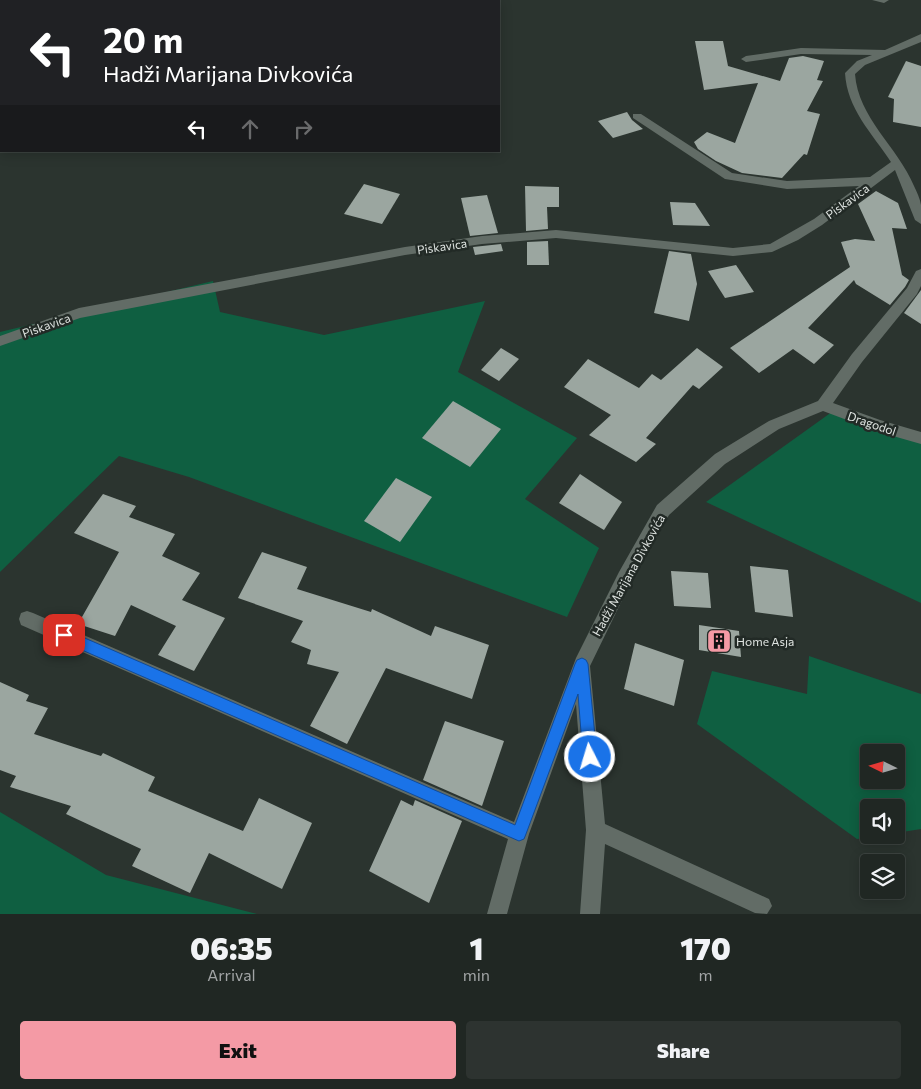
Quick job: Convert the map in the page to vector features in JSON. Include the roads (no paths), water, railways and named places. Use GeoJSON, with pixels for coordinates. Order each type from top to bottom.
{"type":"FeatureCollection","features":[{"type":"Feature","properties":{"kind":"street"},"geometry":{"type":"LineString","coordinates":[[877,0],[884,0]]}},
{"type":"Feature","properties":{"kind":"street"},"geometry":{"type":"LineString","coordinates":[[921,37],[918,40],[861,63],[850,73],[849,85],[864,119],[897,163],[921,220]]}},
{"type":"Feature","properties":{"kind":"street"},"geometry":{"type":"LineString","coordinates":[[746,58],[801,51],[885,52]]}},
{"type":"Feature","properties":{"kind":"street","name":"Piskavica"},"geometry":{"type":"LineString","coordinates":[[638,116],[729,176],[787,185],[874,181]]}},
{"type":"Feature","properties":{"kind":"street","name":"Piskavica"},"geometry":{"type":"LineString","coordinates":[[0,341],[79,313],[405,251],[482,240],[556,234],[734,252],[772,248],[810,227],[897,163]]}},
{"type":"Feature","properties":{"kind":"street"},"geometry":{"type":"LineString","coordinates":[[823,406],[857,358],[912,291],[921,274]]}},
{"type":"Feature","properties":{"kind":"street","name":"Dragodol"},"geometry":{"type":"LineString","coordinates":[[823,406],[878,426],[921,438]]}},
{"type":"Feature","properties":{"kind":"street","name":"Hadži Marijana Divkovića"},"geometry":{"type":"LineString","coordinates":[[497,914],[519,834],[582,664],[625,576],[663,510],[720,459],[774,425],[823,406]]}},
{"type":"Feature","properties":{"kind":"street"},"geometry":{"type":"LineString","coordinates":[[28,620],[519,834]]}},
{"type":"Feature","properties":{"kind":"street"},"geometry":{"type":"LineString","coordinates":[[582,664],[596,830],[590,914]]}},
{"type":"Feature","properties":{"kind":"street"},"geometry":{"type":"LineString","coordinates":[[596,830],[762,906]]}},
{"type":"Feature","properties":{"kind":"place","name":"Home Asja"},"geometry":{"type":"Point","coordinates":[719,641]}}]}
